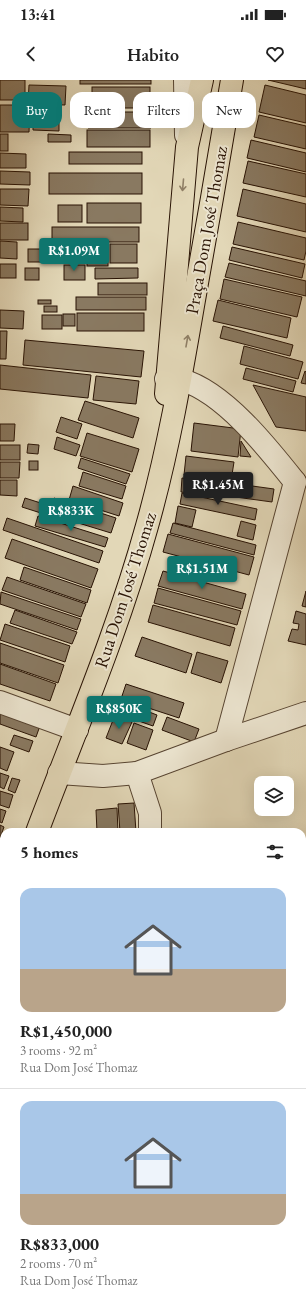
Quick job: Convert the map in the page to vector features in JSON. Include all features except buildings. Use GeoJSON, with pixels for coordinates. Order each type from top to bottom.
{"type":"FeatureCollection","features":[{"type":"Feature","properties":{"kind":"main road"},"geometry":{"type":"LineString","coordinates":[[187,147],[202,80]]}},
{"type":"Feature","properties":{"kind":"main road","name":"Praça Dom José Thomaz"},"geometry":{"type":"LineString","coordinates":[[173,379],[232,80]]}},
{"type":"Feature","properties":{"kind":"main road","name":"Praça Dom José Thomaz"},"geometry":{"type":"LineString","coordinates":[[173,379],[187,147]]}},
{"type":"Feature","properties":{"kind":"main road","name":"Rua Dom José Thomaz"},"geometry":{"type":"LineString","coordinates":[[38,828],[59,772],[77,730],[126,596],[147,526],[164,457],[173,379]]}},
{"type":"Feature","properties":{"kind":"street","name":"Praça Dom José Thomaz"},"geometry":{"type":"LineString","coordinates":[[184,80],[187,147]]}},
{"type":"Feature","properties":{"kind":"street"},"geometry":{"type":"LineString","coordinates":[[173,379],[207,391],[238,418],[300,479],[226,740]]}},
{"type":"Feature","properties":{"kind":"street"},"geometry":{"type":"LineString","coordinates":[[0,702],[77,730]]}},
{"type":"Feature","properties":{"kind":"street"},"geometry":{"type":"LineString","coordinates":[[59,772],[103,776],[137,773],[226,740],[306,713]]}},
{"type":"Feature","properties":{"kind":"street"},"geometry":{"type":"LineString","coordinates":[[137,773],[150,813],[150,828]]}}]}
